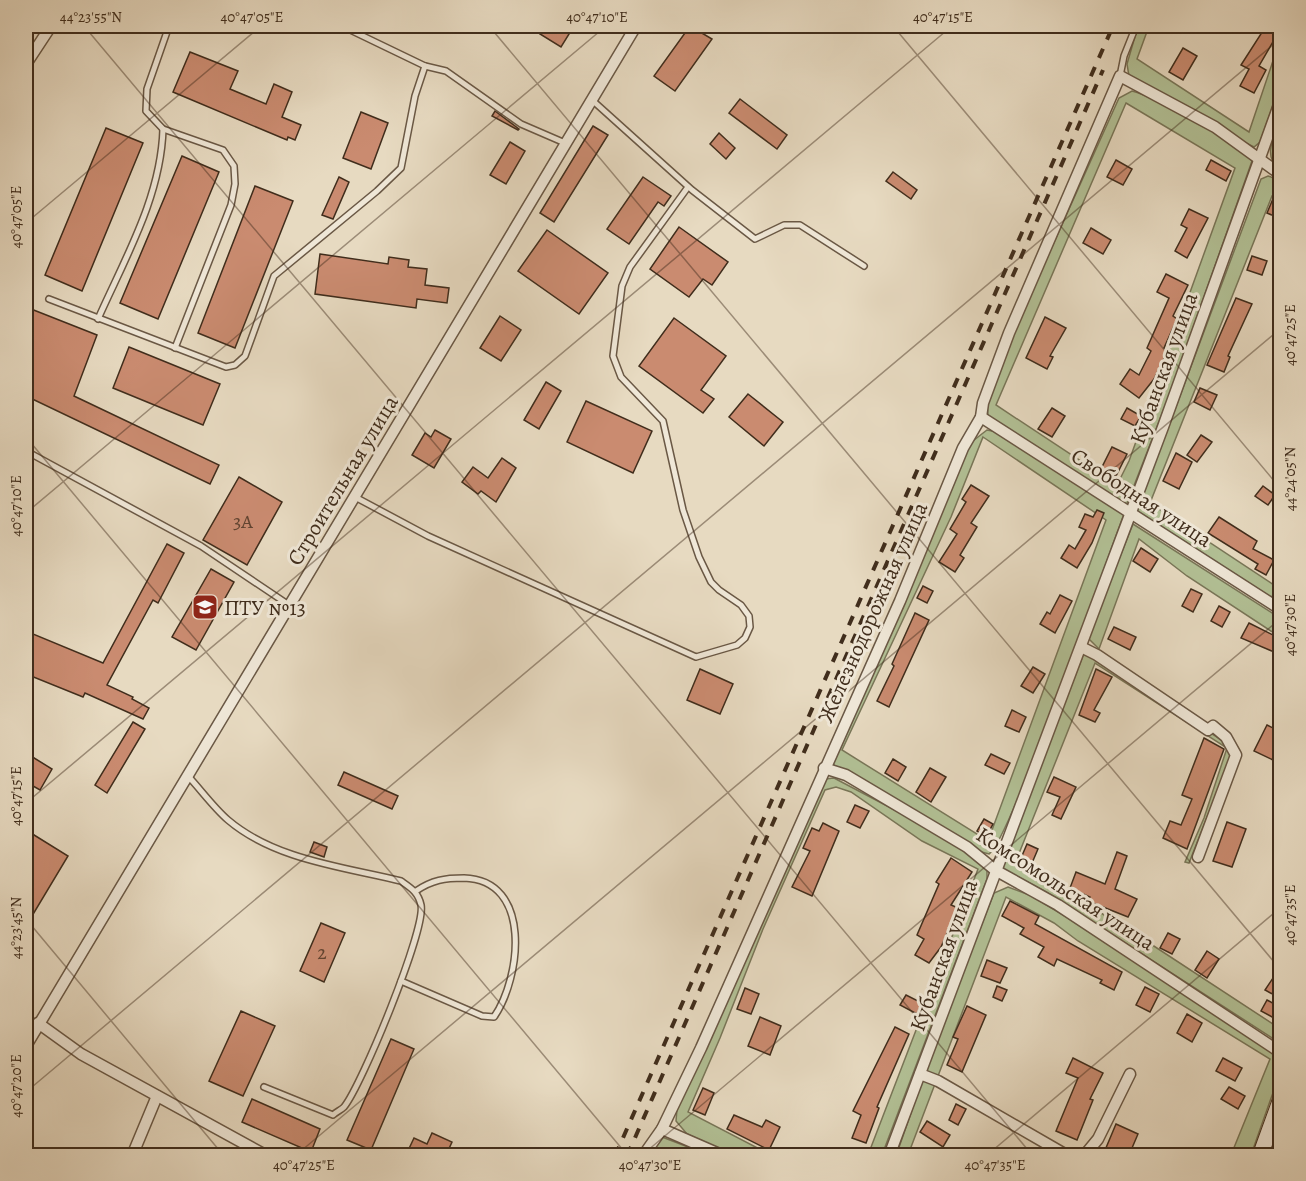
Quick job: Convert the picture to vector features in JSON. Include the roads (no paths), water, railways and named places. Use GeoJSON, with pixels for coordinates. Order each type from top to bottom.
{"type":"FeatureCollection","features":[{"type":"Feature","properties":{"kind":"street"},"geometry":{"type":"LineString","coordinates":[[26,64],[51,26]]}},
{"type":"Feature","properties":{"kind":"street","name":"Строительная улица"},"geometry":{"type":"LineString","coordinates":[[26,1046],[636,26]]}},
{"type":"Feature","properties":{"kind":"street"},"geometry":{"type":"LineString","coordinates":[[1120,76],[1215,127],[1281,174]]}},
{"type":"Feature","properties":{"kind":"street","name":"Железнодорожная улица"},"geometry":{"type":"LineString","coordinates":[[643,1155],[662,1129],[701,1048],[900,601],[963,448],[981,417],[983,403],[1009,333],[1120,76]]}},
{"type":"Feature","properties":{"kind":"street","name":"Кубанская улица"},"geometry":{"type":"LineString","coordinates":[[889,1155],[1081,647],[1281,102]]}},
{"type":"Feature","properties":{"kind":"street","name":"Свободная улица"},"geometry":{"type":"LineString","coordinates":[[981,417],[1281,609]]}},
{"type":"Feature","properties":{"kind":"street"},"geometry":{"type":"LineString","coordinates":[[1081,647],[1097,655],[1208,730],[1213,726],[1232,744],[1236,755],[1198,857]]}},
{"type":"Feature","properties":{"kind":"street","name":"Комсомольская улица"},"geometry":{"type":"LineString","coordinates":[[824,768],[846,775],[967,847],[995,870],[1058,905],[1281,1052]]}},
{"type":"Feature","properties":{"kind":"street"},"geometry":{"type":"LineString","coordinates":[[38,1023],[81,1054],[267,1155]]}},
{"type":"Feature","properties":{"kind":"street"},"geometry":{"type":"LineString","coordinates":[[920,1074],[1068,1155]]}},
{"type":"Feature","properties":{"kind":"street"},"geometry":{"type":"LineString","coordinates":[[1084,1155],[1098,1139],[1130,1074]]}},
{"type":"Feature","properties":{"kind":"street"},"geometry":{"type":"LineString","coordinates":[[132,1155],[158,1096]]}},
{"type":"Feature","properties":{"kind":"street"},"geometry":{"type":"LineString","coordinates":[[1260,1155],[1281,1101]]}},
{"type":"Feature","properties":{"kind":"street"},"geometry":{"type":"LineString","coordinates":[[662,1129],[724,1155]]}},
{"type":"Feature","properties":{"kind":"lane"},"geometry":{"type":"LineString","coordinates":[[169,26],[147,89],[146,111],[163,129],[223,150],[234,166],[235,184],[231,205],[175,348]]}},
{"type":"Feature","properties":{"kind":"lane"},"geometry":{"type":"LineString","coordinates":[[342,26],[425,66],[446,71],[521,124],[565,143]]}},
{"type":"Feature","properties":{"kind":"lane"},"geometry":{"type":"LineString","coordinates":[[490,26],[506,26]]}},
{"type":"Feature","properties":{"kind":"lane"},"geometry":{"type":"LineString","coordinates":[[1120,76],[1124,56],[1136,26]]}},
{"type":"Feature","properties":{"kind":"lane"},"geometry":{"type":"LineString","coordinates":[[49,299],[226,367],[235,365],[245,356],[274,276],[377,191],[401,168],[415,96],[425,66]]}},
{"type":"Feature","properties":{"kind":"lane"},"geometry":{"type":"LineString","coordinates":[[591,99],[688,187],[755,240],[784,225],[800,225],[864,266]]}},
{"type":"Feature","properties":{"kind":"lane"},"geometry":{"type":"LineString","coordinates":[[99,319],[154,192],[162,152],[163,129]]}},
{"type":"Feature","properties":{"kind":"lane"},"geometry":{"type":"LineString","coordinates":[[356,497],[428,536],[696,657],[729,648],[745,638],[750,627],[748,616],[741,605],[711,582],[699,557],[683,510],[663,421],[621,377],[613,356],[622,286],[630,267],[688,187]]}},
{"type":"Feature","properties":{"kind":"lane"},"geometry":{"type":"LineString","coordinates":[[26,451],[201,546],[289,605]]}},
{"type":"Feature","properties":{"kind":"lane"},"geometry":{"type":"LineString","coordinates":[[188,776],[228,820],[250,834],[286,852],[401,881],[416,891],[422,907],[401,981],[380,1034],[344,1107],[333,1115],[264,1087]]}},
{"type":"Feature","properties":{"kind":"lane"},"geometry":{"type":"LineString","coordinates":[[401,981],[482,1016],[494,1017],[506,1000],[513,962],[516,929],[514,917],[500,892],[478,879],[455,878],[431,881],[416,891]]}},
{"type":"Feature","properties":{"kind":"railway"},"geometry":{"type":"LineString","coordinates":[[615,1156],[1113,26]]}},
{"type":"Feature","properties":{"kind":"railway"},"geometry":{"type":"LineString","coordinates":[[627,1156],[1103,70]]}},
{"type":"Feature","properties":{"kind":"place","name":"ПТУ №13"},"geometry":{"type":"Point","coordinates":[205,607]}}]}
